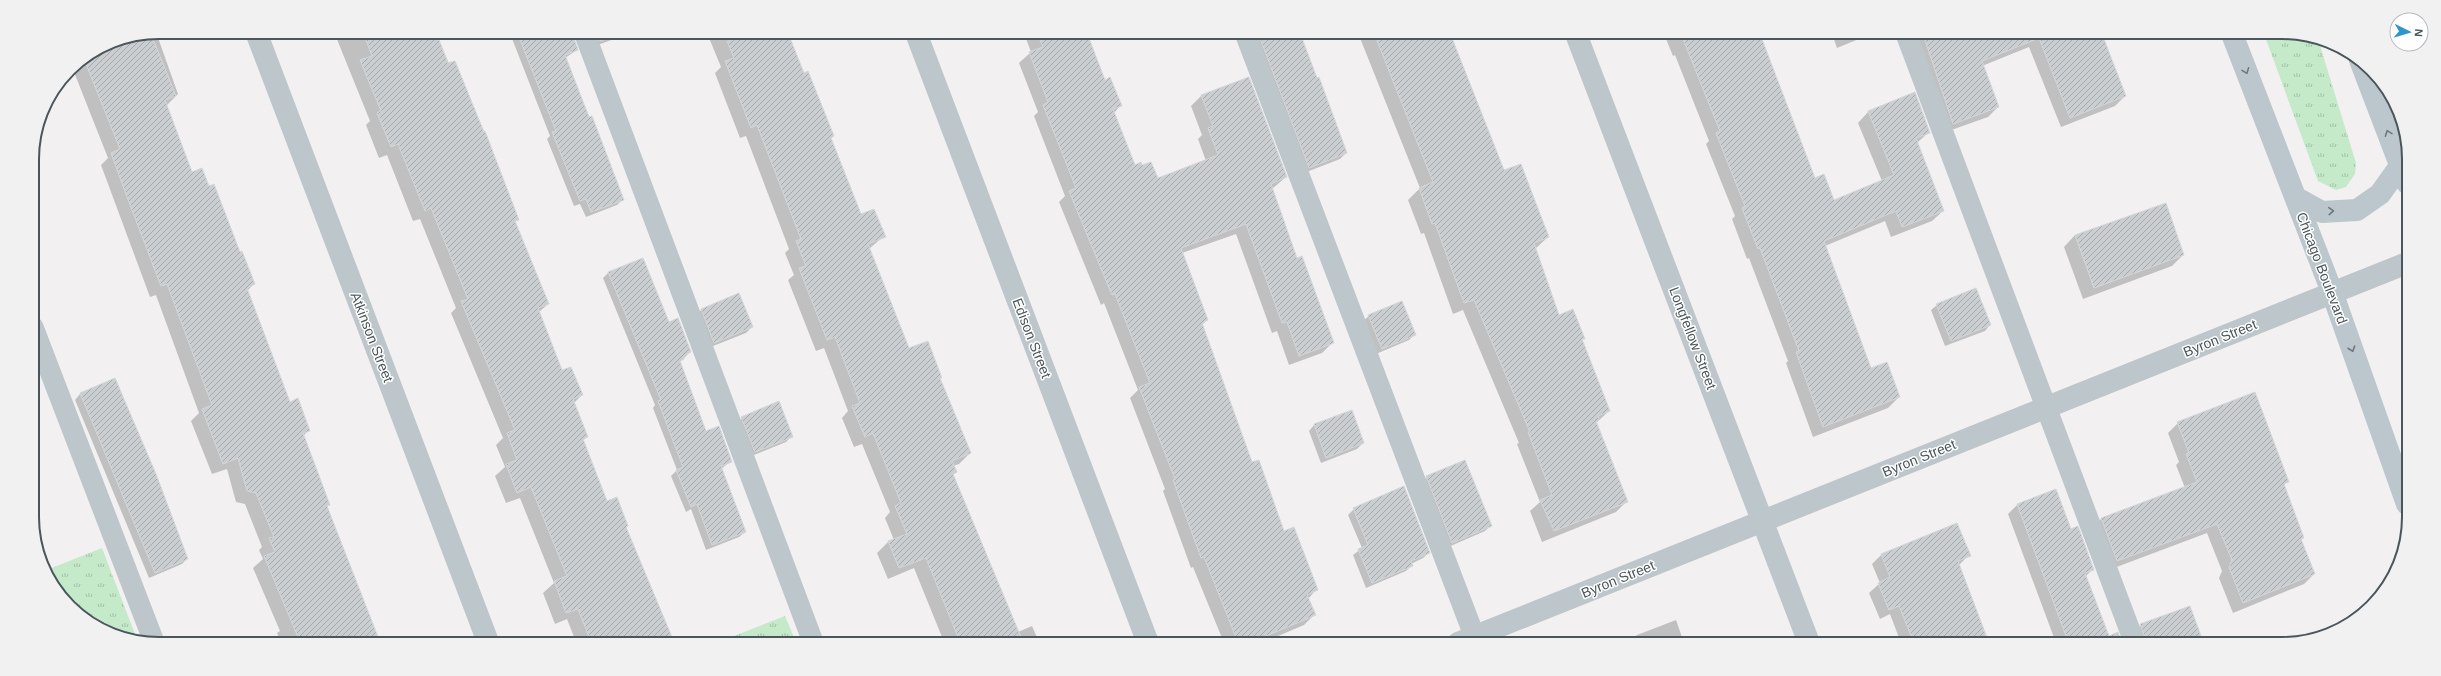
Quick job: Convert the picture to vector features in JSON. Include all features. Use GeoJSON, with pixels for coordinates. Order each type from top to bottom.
{"type":"FeatureCollection","features":[{"type":"Feature","properties":{"kind":"street","name":"Atkinson Street"},"geometry":{"type":"LineString","coordinates":[[259,39],[486,637]]}},
{"type":"Feature","properties":{"kind":"street","name":"Edison Street"},"geometry":{"type":"LineString","coordinates":[[918,39],[1146,637]]}},
{"type":"Feature","properties":{"kind":"street","name":"Longfellow Street"},"geometry":{"type":"LineString","coordinates":[[1578,39],[1807,637]]}},
{"type":"Feature","properties":{"kind":"street","name":"Chicago Boulevard"},"geometry":{"type":"LineString","coordinates":[[2234,39],[2332,292],[2402,493]]}},
{"type":"Feature","properties":{"kind":"street"},"geometry":{"type":"LineString","coordinates":[[2364,72],[2402,172]]}},
{"type":"Feature","properties":{"kind":"street"},"geometry":{"type":"LineString","coordinates":[[2295,198],[2322,212],[2357,210],[2402,176]]}},
{"type":"Feature","properties":{"kind":"street","name":"Byron Street"},"geometry":{"type":"LineString","coordinates":[[1480,637],[1763,521],[2402,265]]}},
{"type":"Feature","properties":{"kind":"lane"},"geometry":{"type":"LineString","coordinates":[[587,39],[811,637]]}},
{"type":"Feature","properties":{"kind":"lane"},"geometry":{"type":"LineString","coordinates":[[1247,39],[1469,637]]}},
{"type":"Feature","properties":{"kind":"lane"},"geometry":{"type":"LineString","coordinates":[[1908,39],[2031,362],[2046,407],[2132,637]]}},
{"type":"Feature","properties":{"kind":"lane"},"geometry":{"type":"LineString","coordinates":[[39,343],[152,637]]}},
{"type":"Feature","properties":{"kind":"green space"},"geometry":{"type":"Polygon","coordinates":[[[2266,39],[2290,39],[2320,45],[2356,163],[2355,174],[2346,187],[2336,190],[2318,181],[2266,39]]]}},
{"type":"Feature","properties":{"kind":"green space"},"geometry":{"type":"Polygon","coordinates":[[[102,548],[135,635],[113,628],[86,612],[74,602],[64,590],[50,568],[102,548]]]}},
{"type":"Feature","properties":{"kind":"green space"},"geometry":{"type":"Polygon","coordinates":[[[785,616],[794,637],[732,637],[785,616]]]}},
{"type":"Feature","properties":{"kind":"building"},"geometry":{"type":"Polygon","coordinates":[[[153,39],[176,96],[165,100],[192,172],[202,168],[209,186],[214,184],[240,252],[242,251],[255,284],[247,288],[290,402],[298,398],[310,431],[303,433],[330,505],[327,506],[378,637],[298,637],[264,556],[275,552],[269,538],[274,537],[256,493],[247,491],[238,458],[223,464],[202,409],[212,405],[167,284],[161,286],[111,153],[120,149],[86,64],[92,59],[113,48],[135,41],[153,39]]]}},
{"type":"Feature","properties":{"kind":"building"},"geometry":{"type":"Polygon","coordinates":[[[366,39],[439,39],[448,63],[455,61],[484,132],[485,131],[519,220],[515,221],[549,304],[538,308],[562,370],[571,367],[583,395],[573,399],[588,437],[583,439],[607,501],[617,497],[628,526],[626,527],[672,637],[589,637],[578,609],[566,613],[554,581],[567,576],[531,487],[517,493],[506,464],[517,460],[507,433],[515,430],[461,301],[468,299],[431,208],[425,211],[398,144],[391,147],[377,113],[381,111],[360,60],[372,56],[366,39]]]}},
{"type":"Feature","properties":{"kind":"building"},"geometry":{"type":"Polygon","coordinates":[[[520,39],[574,39],[578,50],[565,55],[589,117],[592,116],[624,200],[591,212],[586,199],[580,201],[552,132],[556,131],[520,39]]]}},
{"type":"Feature","properties":{"kind":"building"},"geometry":{"type":"Polygon","coordinates":[[[726,39],[790,39],[804,73],[808,71],[834,136],[831,138],[861,214],[874,209],[886,237],[868,244],[909,348],[928,341],[942,378],[940,378],[971,453],[952,461],[957,472],[953,474],[1021,637],[958,637],[926,558],[899,568],[888,541],[907,534],[895,506],[901,503],[873,433],[865,437],[852,406],[860,403],[835,337],[827,340],[799,268],[806,266],[796,241],[801,239],[757,125],[751,128],[725,61],[734,58],[726,39]]]}},
{"type":"Feature","properties":{"kind":"building"},"geometry":{"type":"Polygon","coordinates":[[[1040,39],[1089,39],[1105,80],[1110,77],[1122,106],[1113,109],[1135,165],[1141,162],[1142,165],[1151,162],[1158,178],[1218,155],[1208,128],[1213,126],[1201,95],[1249,77],[1287,177],[1271,184],[1297,258],[1302,256],[1334,343],[1299,356],[1287,322],[1282,323],[1246,224],[1181,248],[1208,320],[1202,323],[1252,462],[1259,460],[1284,531],[1294,527],[1318,590],[1307,595],[1316,615],[1263,637],[1236,637],[1204,557],[1201,558],[1173,480],[1175,479],[1139,387],[1150,383],[1115,294],[1112,295],[1069,191],[1076,188],[1043,105],[1048,102],[1029,52],[1043,47],[1040,39]]]}},
{"type":"Feature","properties":{"kind":"building"},"geometry":{"type":"Polygon","coordinates":[[[1260,39],[1302,39],[1317,78],[1319,77],[1347,153],[1309,168],[1260,39]]]}},
{"type":"Feature","properties":{"kind":"building"},"geometry":{"type":"Polygon","coordinates":[[[1376,39],[1452,39],[1504,170],[1521,164],[1549,237],[1534,243],[1559,315],[1573,309],[1585,339],[1582,339],[1610,411],[1598,416],[1599,419],[1596,421],[1628,502],[1554,531],[1540,500],[1552,495],[1528,432],[1530,432],[1474,300],[1464,303],[1435,223],[1432,224],[1419,188],[1433,182],[1376,39]]]}},
{"type":"Feature","properties":{"kind":"building"},"geometry":{"type":"Polygon","coordinates":[[[1683,39],[1762,39],[1815,178],[1824,174],[1834,200],[1894,175],[1868,111],[1915,92],[1930,133],[1916,138],[1944,211],[1902,227],[1896,211],[1824,241],[1871,368],[1887,362],[1900,397],[1823,427],[1796,352],[1799,351],[1760,248],[1758,249],[1742,208],[1745,206],[1716,133],[1720,131],[1683,39]]]}},
{"type":"Feature","properties":{"kind":"building"},"geometry":{"type":"Polygon","coordinates":[[[1925,39],[2037,39],[1982,61],[1999,107],[1953,124],[1925,39]]]}},
{"type":"Feature","properties":{"kind":"building"},"geometry":{"type":"Polygon","coordinates":[[[2039,39],[2104,39],[2126,96],[2070,118],[2039,39]]]}},
{"type":"Feature","properties":{"kind":"building"},"geometry":{"type":"Polygon","coordinates":[[[2166,203],[2184,255],[2094,288],[2075,235],[2166,203]]]}},
{"type":"Feature","properties":{"kind":"building"},"geometry":{"type":"Polygon","coordinates":[[[643,258],[669,322],[678,318],[691,352],[683,356],[684,359],[680,361],[706,431],[719,426],[732,462],[721,466],[746,532],[712,545],[697,504],[691,507],[676,470],[683,467],[658,401],[661,400],[608,272],[643,258]]]}},
{"type":"Feature","properties":{"kind":"building"},"geometry":{"type":"Polygon","coordinates":[[[1976,288],[1991,325],[1951,341],[1936,304],[1976,288]]]}},
{"type":"Feature","properties":{"kind":"building"},"geometry":{"type":"Polygon","coordinates":[[[739,293],[753,327],[714,343],[701,309],[739,293]]]}},
{"type":"Feature","properties":{"kind":"building"},"geometry":{"type":"Polygon","coordinates":[[[1402,301],[1416,335],[1382,349],[1368,315],[1402,301]]]}},
{"type":"Feature","properties":{"kind":"building"},"geometry":{"type":"Polygon","coordinates":[[[115,378],[156,474],[188,559],[155,573],[80,393],[115,378]]]}},
{"type":"Feature","properties":{"kind":"building"},"geometry":{"type":"Polygon","coordinates":[[[2255,392],[2289,482],[2284,484],[2304,538],[2301,539],[2315,574],[2243,603],[2229,567],[2232,560],[2217,524],[2117,561],[2101,518],[2197,482],[2186,454],[2189,453],[2177,422],[2255,392]]]}},
{"type":"Feature","properties":{"kind":"building"},"geometry":{"type":"Polygon","coordinates":[[[779,401],[793,437],[755,452],[741,417],[779,401]]]}},
{"type":"Feature","properties":{"kind":"building"},"geometry":{"type":"Polygon","coordinates":[[[1352,410],[1364,443],[1326,458],[1314,424],[1352,410]]]}},
{"type":"Feature","properties":{"kind":"building"},"geometry":{"type":"Polygon","coordinates":[[[1465,460],[1492,526],[1452,543],[1426,476],[1465,460]]]}},
{"type":"Feature","properties":{"kind":"building"},"geometry":{"type":"Polygon","coordinates":[[[1404,486],[1430,553],[1411,561],[1413,566],[1372,583],[1358,549],[1368,545],[1353,508],[1404,486]]]}},
{"type":"Feature","properties":{"kind":"building"},"geometry":{"type":"Polygon","coordinates":[[[2056,489],[2071,529],[2078,526],[2094,570],[2085,573],[2109,636],[2118,632],[2120,637],[2066,637],[2017,504],[2056,489]]]}},
{"type":"Feature","properties":{"kind":"building"},"geometry":{"type":"Polygon","coordinates":[[[1957,523],[1971,556],[1958,561],[1987,637],[1912,637],[1899,606],[1889,610],[1878,583],[1890,577],[1881,554],[1957,523]]]}},
{"type":"Feature","properties":{"kind":"building"},"geometry":{"type":"Polygon","coordinates":[[[2190,606],[2201,637],[2145,637],[2140,624],[2190,606]]]}}]}
